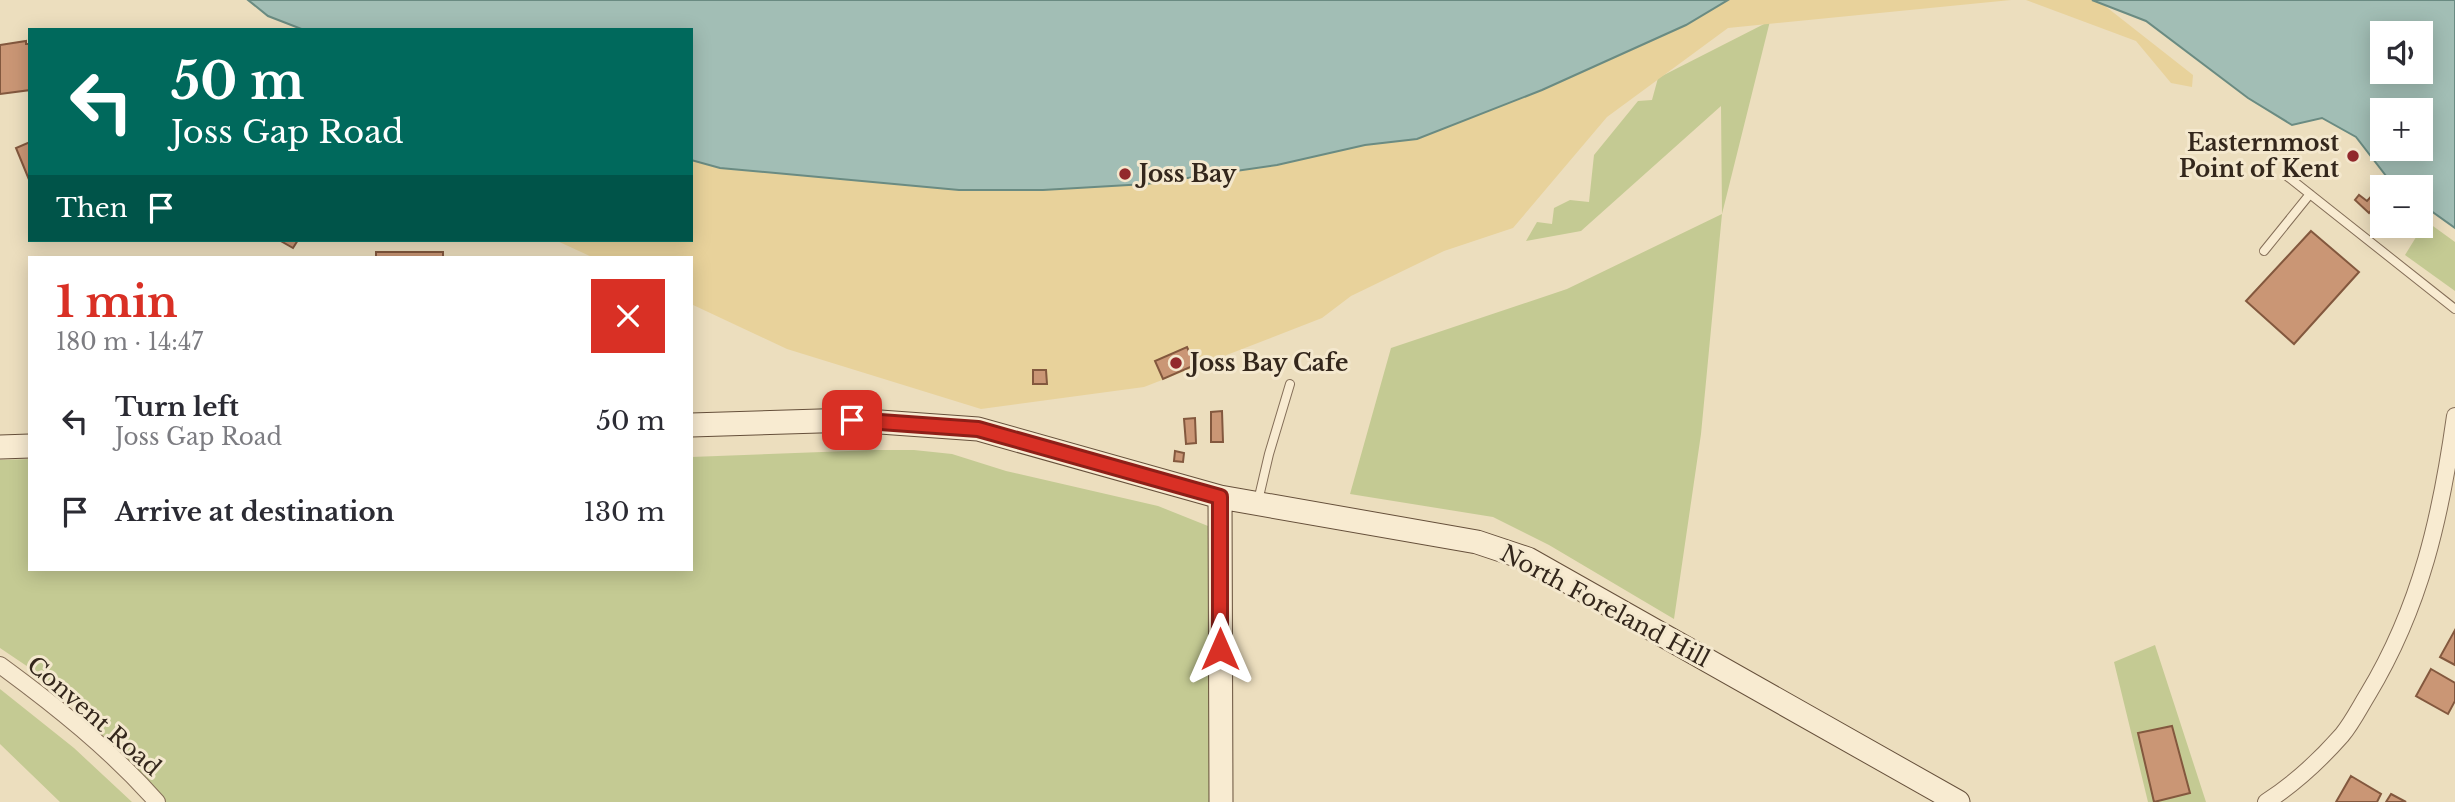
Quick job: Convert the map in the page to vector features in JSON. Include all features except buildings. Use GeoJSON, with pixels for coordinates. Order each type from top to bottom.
{"type":"FeatureCollection","features":[{"type":"Feature","properties":{"kind":"main road","name":"North Foreland Hill"},"geometry":{"type":"LineString","coordinates":[[693,425],[852,420],[978,429],[1220,497],[1477,542],[1528,559],[1958,802]]}},
{"type":"Feature","properties":{"kind":"main road"},"geometry":{"type":"LineString","coordinates":[[0,447],[28,446]]}},
{"type":"Feature","properties":{"kind":"main road"},"geometry":{"type":"LineString","coordinates":[[1220,497],[1222,802]]}},
{"type":"Feature","properties":{"kind":"street"},"geometry":{"type":"LineString","coordinates":[[2266,802],[2289,787],[2343,734],[2388,661],[2417,592],[2440,506],[2455,416]]}},
{"type":"Feature","properties":{"kind":"street","name":"Convent Road"},"geometry":{"type":"LineString","coordinates":[[0,666],[41,696],[131,773],[157,802]]}},
{"type":"Feature","properties":{"kind":"lane"},"geometry":{"type":"LineString","coordinates":[[2287,176],[2455,309]]}},
{"type":"Feature","properties":{"kind":"lane"},"geometry":{"type":"LineString","coordinates":[[2264,251],[2310,194]]}},
{"type":"Feature","properties":{"kind":"lane"},"geometry":{"type":"LineString","coordinates":[[1257,504],[1290,384]]}},
{"type":"Feature","properties":{"kind":"green space"},"geometry":{"type":"Polygon","coordinates":[[[1770,21],[1722,214],[1721,106],[1581,231],[1526,241],[1537,222],[1552,224],[1554,208],[1570,200],[1589,202],[1594,155],[1638,101],[1652,100],[1658,78],[1770,21]]]}},
{"type":"Feature","properties":{"kind":"green space"},"geometry":{"type":"Polygon","coordinates":[[[1722,214],[1701,434],[1674,619],[1549,545],[1493,517],[1350,494],[1391,348],[1567,289],[1722,214]]]}},
{"type":"Feature","properties":{"kind":"green space"},"geometry":{"type":"Polygon","coordinates":[[[2433,226],[2455,242],[2455,291],[2405,255],[2416,238],[2433,238],[2433,226]]]}},
{"type":"Feature","properties":{"kind":"green space"},"geometry":{"type":"Polygon","coordinates":[[[875,450],[952,454],[1006,471],[1158,506],[1208,526],[1212,661],[1211,802],[164,802],[135,768],[49,681],[0,648],[0,460],[28,459],[28,571],[693,571],[693,457],[875,450]]]}},
{"type":"Feature","properties":{"kind":"green space"},"geometry":{"type":"Polygon","coordinates":[[[2155,645],[2206,802],[2154,802],[2148,802],[2114,662],[2155,645]],[[2172,727],[2138,733],[2154,802],[2190,793],[2172,727]]]}},
{"type":"Feature","properties":{"kind":"green space"},"geometry":{"type":"Polygon","coordinates":[[[0,689],[74,748],[132,802],[60,802],[0,744],[0,689]]]}},
{"type":"Feature","properties":{"kind":"sand","name":"Joss Bay"},"geometry":{"type":"Polygon","coordinates":[[[1659,0],[2011,0],[1728,28],[1607,117],[1513,228],[1444,251],[1351,296],[1322,318],[1144,387],[981,409],[787,349],[693,305],[693,256],[590,256],[559,242],[693,242],[693,106],[1659,0]]]}},
{"type":"Feature","properties":{"kind":"sand"},"geometry":{"type":"Polygon","coordinates":[[[2026,0],[2100,2],[2193,75],[2192,87],[2171,83],[2136,41],[2026,0]]]}},
{"type":"Feature","properties":{"kind":"water"},"geometry":{"type":"Polygon","coordinates":[[[248,0],[1728,0],[1686,25],[1542,90],[1417,139],[1365,145],[1277,165],[1146,184],[1043,190],[959,190],[720,168],[693,161],[693,28],[299,28],[268,16],[248,0]]]}},
{"type":"Feature","properties":{"kind":"water"},"geometry":{"type":"Polygon","coordinates":[[[2092,0],[2455,0],[2455,228],[2433,212],[2433,175],[2385,175],[2375,161],[2433,161],[2433,98],[2370,98],[2370,155],[2356,137],[2322,118],[2292,125],[2248,98],[2146,21],[2092,0]]]}},
{"type":"Feature","properties":{"kind":"place","name":"Easternmost Point of Kent"},"geometry":{"type":"Point","coordinates":[2353,156]}},
{"type":"Feature","properties":{"kind":"place","name":"Joss Bay"},"geometry":{"type":"Point","coordinates":[1125,174]}},
{"type":"Feature","properties":{"kind":"place","name":"Joss Bay Cafe"},"geometry":{"type":"Point","coordinates":[1176,363]}},
{"type":"Feature","properties":{"kind":"route"},"geometry":{"type":"LineString","coordinates":[[852,420],[978,429],[1220,497],[1220,649]]}}]}
